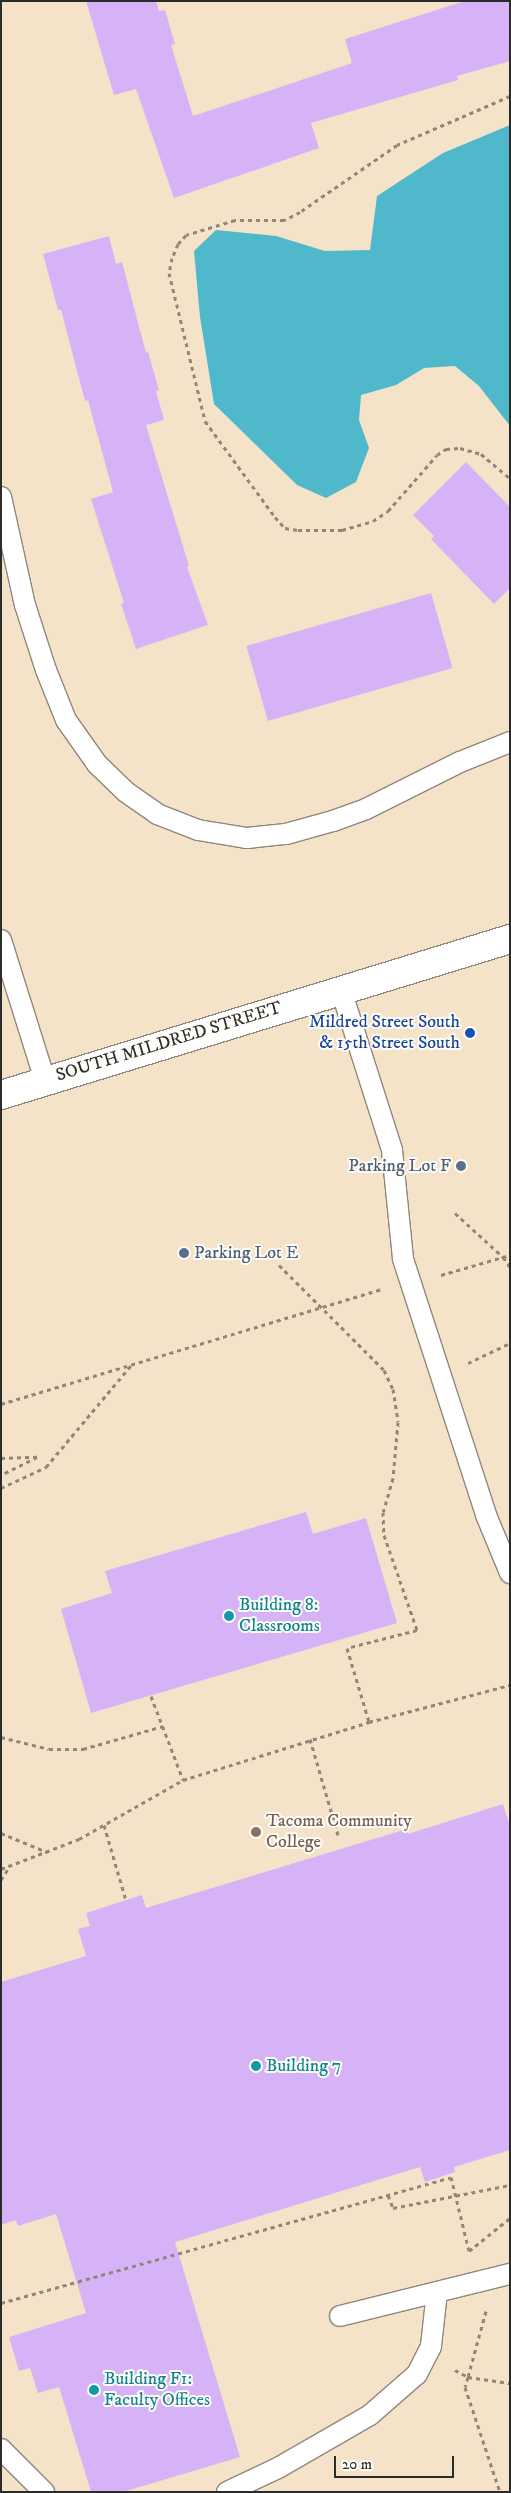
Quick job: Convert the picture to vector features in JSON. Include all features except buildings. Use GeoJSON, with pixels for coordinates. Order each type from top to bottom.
{"type":"FeatureCollection","features":[{"type":"Feature","properties":{"kind":"main road","name":"SOUTH MILDRED STREET"},"geometry":{"type":"LineString","coordinates":[[1,1095],[45,1080],[510,940]]}},
{"type":"Feature","properties":{"kind":"lane"},"geometry":{"type":"LineString","coordinates":[[1,496],[25,605],[46,670],[66,720],[97,764],[126,792],[157,814],[198,830],[247,838],[286,834],[333,822],[366,809],[460,762],[510,742]]}},
{"type":"Feature","properties":{"kind":"lane"},"geometry":{"type":"LineString","coordinates":[[3,950],[45,1080]]}},
{"type":"Feature","properties":{"kind":"lane"},"geometry":{"type":"LineString","coordinates":[[341,990],[392,1150],[403,1259],[486,1515],[510,1573]]}},
{"type":"Feature","properties":{"kind":"lane"},"geometry":{"type":"LineString","coordinates":[[340,2316],[510,2274]]}},
{"type":"Feature","properties":{"kind":"lane"},"geometry":{"type":"LineString","coordinates":[[227,2492],[278,2468],[370,2415],[417,2374],[431,2346],[437,2292]]}},
{"type":"Feature","properties":{"kind":"lane"},"geometry":{"type":"LineString","coordinates":[[1,2449],[44,2492]]}},
{"type":"Feature","properties":{"kind":"path"},"geometry":{"type":"LineString","coordinates":[[510,96],[397,145],[300,212],[284,220],[235,220],[186,235],[178,244],[169,272],[205,421],[285,528],[298,530],[342,530],[373,521],[388,511],[437,455],[446,449],[460,448],[481,454],[510,478]]}},
{"type":"Feature","properties":{"kind":"path"},"geometry":{"type":"LineString","coordinates":[[455,1213],[503,1257],[510,1267]]}},
{"type":"Feature","properties":{"kind":"path"},"geometry":{"type":"LineString","coordinates":[[437,1276],[510,1255]]}},
{"type":"Feature","properties":{"kind":"path"},"geometry":{"type":"LineString","coordinates":[[279,1265],[384,1370],[393,1389],[398,1422],[393,1478],[383,1512],[384,1535],[417,1630],[348,1648],[369,1722]]}},
{"type":"Feature","properties":{"kind":"path"},"geometry":{"type":"LineString","coordinates":[[1,1404],[321,1306],[384,1289]]}},
{"type":"Feature","properties":{"kind":"path"},"geometry":{"type":"LineString","coordinates":[[441,1376],[510,1343]]}},
{"type":"Feature","properties":{"kind":"path"},"geometry":{"type":"LineString","coordinates":[[1,1488],[46,1467],[133,1363]]}},
{"type":"Feature","properties":{"kind":"path"},"geometry":{"type":"LineString","coordinates":[[1,1458],[37,1457],[1,1476]]}},
{"type":"Feature","properties":{"kind":"path"},"geometry":{"type":"LineString","coordinates":[[1,1869],[79,1839],[183,1780],[310,1739],[510,1685]]}},
{"type":"Feature","properties":{"kind":"path"},"geometry":{"type":"LineString","coordinates":[[151,1696],[183,1780]]}},
{"type":"Feature","properties":{"kind":"path"},"geometry":{"type":"LineString","coordinates":[[1,1738],[49,1749],[83,1749],[163,1726]]}},
{"type":"Feature","properties":{"kind":"path"},"geometry":{"type":"LineString","coordinates":[[310,1739],[338,1835]]}},
{"type":"Feature","properties":{"kind":"path"},"geometry":{"type":"LineString","coordinates":[[104,1825],[126,1900]]}},
{"type":"Feature","properties":{"kind":"path"},"geometry":{"type":"LineString","coordinates":[[1,1833],[47,1852]]}},
{"type":"Feature","properties":{"kind":"path"},"geometry":{"type":"LineString","coordinates":[[1,1880],[9,1866]]}},
{"type":"Feature","properties":{"kind":"path"},"geometry":{"type":"LineString","coordinates":[[1,2303],[451,2178],[469,2251],[510,2218]]}},
{"type":"Feature","properties":{"kind":"path"},"geometry":{"type":"LineString","coordinates":[[388,2195],[392,2208],[456,2198],[510,2186]]}},
{"type":"Feature","properties":{"kind":"path"},"geometry":{"type":"LineString","coordinates":[[487,2309],[465,2387],[500,2492]]}},
{"type":"Feature","properties":{"kind":"path"},"geometry":{"type":"LineString","coordinates":[[451,2368],[468,2377],[510,2383]]}},
{"type":"Feature","properties":{"kind":"water"},"geometry":{"type":"Polygon","coordinates":[[[510,125],[510,426],[479,386],[455,366],[424,368],[396,385],[361,395],[359,420],[369,448],[356,482],[326,498],[297,485],[214,404],[200,317],[194,251],[216,230],[276,236],[325,251],[370,250],[377,196],[443,153],[510,125]]]}},
{"type":"Feature","properties":{"kind":"place","name":"Mildred Street South & 15th Street South"},"geometry":{"type":"Point","coordinates":[470,1033]}},
{"type":"Feature","properties":{"kind":"place","name":"Parking Lot F"},"geometry":{"type":"Point","coordinates":[461,1166]}},
{"type":"Feature","properties":{"kind":"place","name":"Parking Lot E"},"geometry":{"type":"Point","coordinates":[184,1253]}},
{"type":"Feature","properties":{"kind":"place","name":"Building 8: Classrooms"},"geometry":{"type":"Point","coordinates":[229,1616]}},
{"type":"Feature","properties":{"kind":"place","name":"Tacoma Community College"},"geometry":{"type":"Point","coordinates":[256,1832]}},
{"type":"Feature","properties":{"kind":"place","name":"Building 7"},"geometry":{"type":"Point","coordinates":[256,2066]}},
{"type":"Feature","properties":{"kind":"place","name":"Building F1: Faculty Offices"},"geometry":{"type":"Point","coordinates":[94,2390]}}]}
